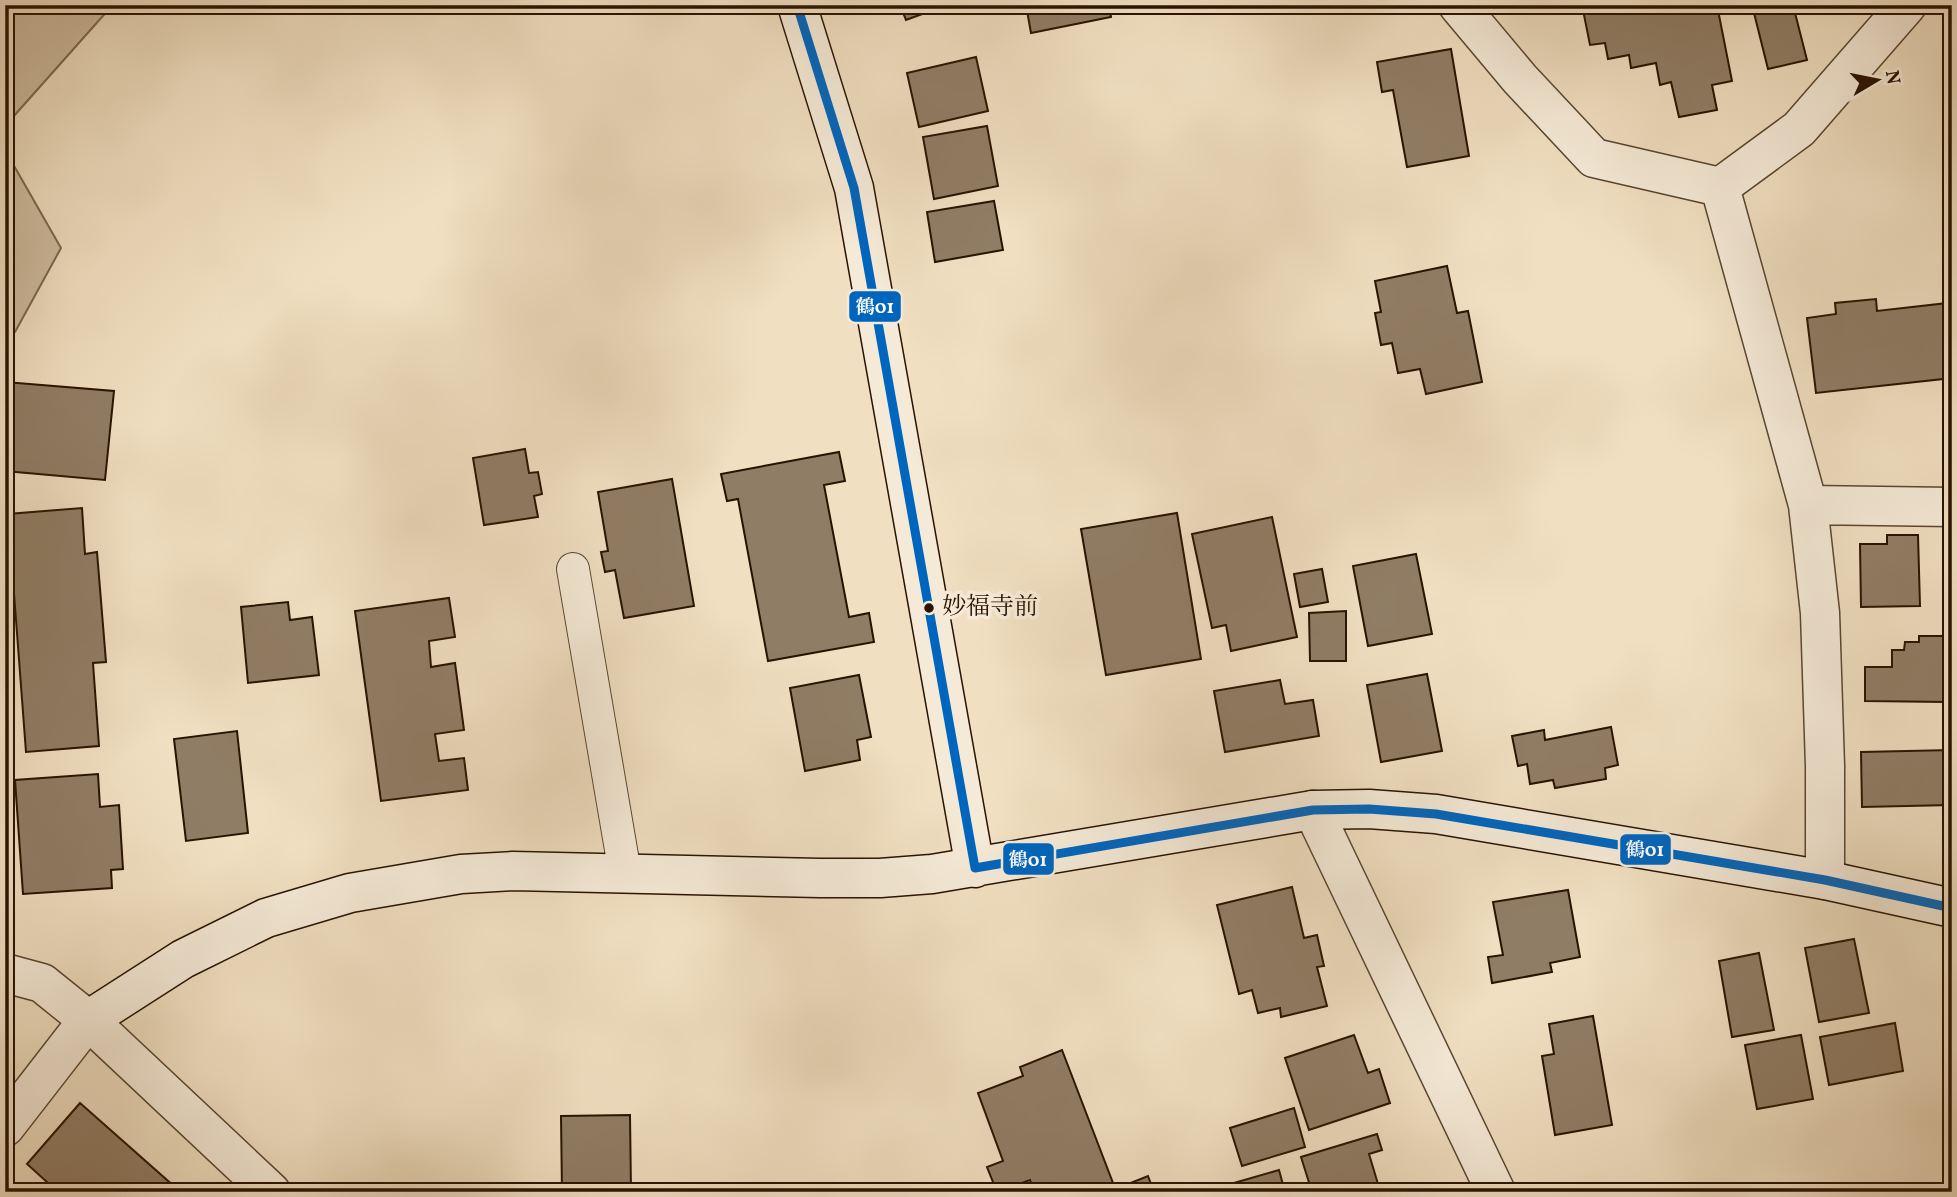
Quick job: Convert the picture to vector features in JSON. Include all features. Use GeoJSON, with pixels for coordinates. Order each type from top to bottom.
{"type":"FeatureCollection","features":[{"type":"Feature","properties":{"kind":"street"},"geometry":{"type":"LineString","coordinates":[[797,5],[854,188],[975,868]]}},
{"type":"Feature","properties":{"kind":"street"},"geometry":{"type":"LineString","coordinates":[[1458,5],[1520,79],[1594,158],[1720,187],[1799,129],[1907,5]]}},
{"type":"Feature","properties":{"kind":"street"},"geometry":{"type":"LineString","coordinates":[[1720,187],[1808,505],[1820,613],[1825,766],[1825,880]]}},
{"type":"Feature","properties":{"kind":"street"},"geometry":{"type":"LineString","coordinates":[[1808,505],[1952,507]]}},
{"type":"Feature","properties":{"kind":"street"},"geometry":{"type":"LineString","coordinates":[[5,1127],[88,1020],[183,959],[266,918],[350,893],[461,874],[513,871],[880,878],[975,868],[1313,810],[1369,809],[1436,814],[1825,880],[1952,908]]}},
{"type":"Feature","properties":{"kind":"street"},"geometry":{"type":"LineString","coordinates":[[1313,810],[1496,1192]]}},
{"type":"Feature","properties":{"kind":"street"},"geometry":{"type":"LineString","coordinates":[[5,973],[43,983],[88,1020],[271,1192]]}},
{"type":"Feature","properties":{"kind":"lane"},"geometry":{"type":"LineString","coordinates":[[573,569],[625,873]]}},
{"type":"Feature","properties":{"kind":"shaded area"},"geometry":{"type":"Polygon","coordinates":[[[5,5],[119,5],[109,9],[5,126],[5,5]]]}},
{"type":"Feature","properties":{"kind":"shaded area"},"geometry":{"type":"Polygon","coordinates":[[[5,150],[61,248],[15,332],[5,333],[5,150]]]}},
{"type":"Feature","properties":{"kind":"building"},"geometry":{"type":"Polygon","coordinates":[[[900,5],[947,5],[906,20],[900,5]]]}},
{"type":"Feature","properties":{"kind":"building"},"geometry":{"type":"Polygon","coordinates":[[[1026,5],[1109,5],[1111,17],[1031,33],[1026,5]]]}},
{"type":"Feature","properties":{"kind":"building"},"geometry":{"type":"Polygon","coordinates":[[[1582,5],[1717,5],[1732,81],[1712,85],[1717,110],[1679,117],[1671,82],[1660,85],[1656,63],[1631,68],[1629,55],[1608,59],[1605,43],[1590,45],[1582,5]]]}},
{"type":"Feature","properties":{"kind":"building"},"geometry":{"type":"Polygon","coordinates":[[[1752,5],[1793,5],[1807,60],[1768,69],[1752,5]]]}},
{"type":"Feature","properties":{"kind":"building"},"geometry":{"type":"Polygon","coordinates":[[[1451,49],[1469,156],[1407,167],[1393,90],[1382,92],[1377,62],[1451,49]]]}},
{"type":"Feature","properties":{"kind":"building"},"geometry":{"type":"Polygon","coordinates":[[[976,57],[988,111],[919,127],[907,73],[976,57]]]}},
{"type":"Feature","properties":{"kind":"building"},"geometry":{"type":"Polygon","coordinates":[[[987,126],[998,186],[934,199],[923,137],[987,126]]]}},
{"type":"Feature","properties":{"kind":"building"},"geometry":{"type":"Polygon","coordinates":[[[994,201],[1003,250],[935,262],[927,212],[994,201]]]}},
{"type":"Feature","properties":{"kind":"building"},"geometry":{"type":"Polygon","coordinates":[[[1447,266],[1457,313],[1468,311],[1482,382],[1426,394],[1420,369],[1398,373],[1392,343],[1381,345],[1375,313],[1381,312],[1375,281],[1447,266]]]}},
{"type":"Feature","properties":{"kind":"building"},"geometry":{"type":"Polygon","coordinates":[[[1952,290],[1952,378],[1816,393],[1807,318],[1836,314],[1835,303],[1876,299],[1877,311],[1947,303],[1946,291],[1952,290]]]}},
{"type":"Feature","properties":{"kind":"building"},"geometry":{"type":"Polygon","coordinates":[[[5,382],[114,391],[105,480],[5,471],[5,382]]]}},
{"type":"Feature","properties":{"kind":"building"},"geometry":{"type":"Polygon","coordinates":[[[525,449],[529,473],[538,472],[542,494],[534,496],[538,517],[484,525],[473,458],[525,449]]]}},
{"type":"Feature","properties":{"kind":"building"},"geometry":{"type":"Polygon","coordinates":[[[839,452],[845,481],[824,485],[849,617],[869,613],[874,642],[768,661],[738,499],[727,501],[721,474],[839,452]]]}},
{"type":"Feature","properties":{"kind":"building"},"geometry":{"type":"Polygon","coordinates":[[[672,479],[694,606],[624,618],[615,570],[605,572],[601,552],[608,551],[598,492],[672,479]]]}},
{"type":"Feature","properties":{"kind":"building"},"geometry":{"type":"Polygon","coordinates":[[[82,508],[85,554],[97,552],[106,662],[93,663],[99,746],[26,752],[8,514],[82,508]]]}},
{"type":"Feature","properties":{"kind":"building"},"geometry":{"type":"Polygon","coordinates":[[[1177,513],[1201,659],[1106,675],[1081,529],[1177,513]]]}},
{"type":"Feature","properties":{"kind":"building"},"geometry":{"type":"Polygon","coordinates":[[[1272,517],[1297,637],[1231,651],[1226,625],[1212,628],[1192,534],[1272,517]]]}},
{"type":"Feature","properties":{"kind":"building"},"geometry":{"type":"Polygon","coordinates":[[[1887,535],[1918,535],[1920,606],[1861,607],[1860,544],[1887,544],[1887,535]]]}},
{"type":"Feature","properties":{"kind":"building"},"geometry":{"type":"Polygon","coordinates":[[[1416,554],[1432,634],[1368,646],[1353,566],[1416,554]]]}},
{"type":"Feature","properties":{"kind":"building"},"geometry":{"type":"Polygon","coordinates":[[[1322,569],[1328,602],[1300,607],[1294,574],[1322,569]]]}},
{"type":"Feature","properties":{"kind":"building"},"geometry":{"type":"Polygon","coordinates":[[[449,598],[455,637],[429,641],[431,667],[455,663],[464,730],[435,734],[439,761],[464,758],[468,790],[381,801],[355,611],[449,598]]]}},
{"type":"Feature","properties":{"kind":"building"},"geometry":{"type":"Polygon","coordinates":[[[288,602],[290,620],[312,617],[319,675],[248,683],[241,607],[288,602]]]}},
{"type":"Feature","properties":{"kind":"building"},"geometry":{"type":"Polygon","coordinates":[[[1346,611],[1346,661],[1310,661],[1309,613],[1346,611]]]}},
{"type":"Feature","properties":{"kind":"building"},"geometry":{"type":"Polygon","coordinates":[[[1919,636],[1945,636],[1945,702],[1865,701],[1865,667],[1892,667],[1892,650],[1904,650],[1905,642],[1919,642],[1919,636]]]}},
{"type":"Feature","properties":{"kind":"building"},"geometry":{"type":"Polygon","coordinates":[[[1427,674],[1442,751],[1381,762],[1367,685],[1427,674]]]}},
{"type":"Feature","properties":{"kind":"building"},"geometry":{"type":"Polygon","coordinates":[[[859,675],[871,737],[857,740],[860,760],[805,771],[790,688],[859,675]]]}},
{"type":"Feature","properties":{"kind":"building"},"geometry":{"type":"Polygon","coordinates":[[[1280,680],[1285,704],[1313,700],[1319,736],[1225,752],[1214,691],[1280,680]]]}},
{"type":"Feature","properties":{"kind":"building"},"geometry":{"type":"Polygon","coordinates":[[[1611,727],[1618,765],[1605,768],[1606,779],[1555,788],[1553,780],[1530,784],[1527,764],[1518,766],[1512,736],[1544,730],[1545,740],[1611,727]]]}},
{"type":"Feature","properties":{"kind":"building"},"geometry":{"type":"Polygon","coordinates":[[[237,731],[248,833],[186,841],[174,739],[237,731]]]}},
{"type":"Feature","properties":{"kind":"building"},"geometry":{"type":"Polygon","coordinates":[[[1952,750],[1952,805],[1862,807],[1861,752],[1952,750]]]}},
{"type":"Feature","properties":{"kind":"building"},"geometry":{"type":"Polygon","coordinates":[[[98,774],[100,807],[119,805],[123,869],[111,870],[112,888],[23,894],[15,780],[98,774]]]}},
{"type":"Feature","properties":{"kind":"building"},"geometry":{"type":"Polygon","coordinates":[[[1292,887],[1304,938],[1317,935],[1324,966],[1317,967],[1327,1006],[1281,1017],[1280,1008],[1258,1013],[1252,990],[1239,994],[1217,905],[1292,887]]]}},
{"type":"Feature","properties":{"kind":"building"},"geometry":{"type":"Polygon","coordinates":[[[1568,890],[1580,957],[1550,963],[1552,972],[1492,983],[1488,957],[1503,955],[1493,902],[1568,890]]]}},
{"type":"Feature","properties":{"kind":"building"},"geometry":{"type":"Polygon","coordinates":[[[1854,939],[1869,1013],[1819,1022],[1805,948],[1854,939]]]}},
{"type":"Feature","properties":{"kind":"building"},"geometry":{"type":"Polygon","coordinates":[[[1759,953],[1774,1030],[1732,1037],[1719,961],[1759,953]]]}},
{"type":"Feature","properties":{"kind":"building"},"geometry":{"type":"Polygon","coordinates":[[[1593,1016],[1612,1125],[1555,1135],[1542,1056],[1554,1054],[1549,1024],[1593,1016]]]}},
{"type":"Feature","properties":{"kind":"building"},"geometry":{"type":"Polygon","coordinates":[[[1895,1023],[1903,1071],[1829,1085],[1820,1037],[1895,1023]]]}},
{"type":"Feature","properties":{"kind":"building"},"geometry":{"type":"Polygon","coordinates":[[[1354,1035],[1368,1073],[1379,1069],[1390,1103],[1309,1130],[1285,1058],[1354,1035]]]}},
{"type":"Feature","properties":{"kind":"building"},"geometry":{"type":"Polygon","coordinates":[[[1801,1035],[1813,1099],[1757,1109],[1745,1045],[1801,1035]]]}},
{"type":"Feature","properties":{"kind":"building"},"geometry":{"type":"Polygon","coordinates":[[[1062,1050],[1113,1183],[1090,1192],[1034,1192],[1030,1180],[997,1192],[987,1167],[1003,1161],[978,1093],[1023,1076],[1020,1067],[1062,1050]]]}},
{"type":"Feature","properties":{"kind":"building"},"geometry":{"type":"Polygon","coordinates":[[[80,1103],[176,1188],[173,1192],[58,1192],[27,1164],[80,1103]]]}},
{"type":"Feature","properties":{"kind":"building"},"geometry":{"type":"Polygon","coordinates":[[[1294,1108],[1305,1147],[1242,1166],[1230,1128],[1294,1108]]]}},
{"type":"Feature","properties":{"kind":"building"},"geometry":{"type":"Polygon","coordinates":[[[630,1115],[631,1192],[562,1192],[561,1116],[630,1115]]]}},
{"type":"Feature","properties":{"kind":"building"},"geometry":{"type":"Polygon","coordinates":[[[1377,1134],[1382,1150],[1369,1154],[1378,1184],[1350,1192],[1312,1192],[1301,1157],[1377,1134]]]}},
{"type":"Feature","properties":{"kind":"building"},"geometry":{"type":"Polygon","coordinates":[[[1279,1170],[1285,1192],[1229,1192],[1227,1185],[1279,1170]]]}},
{"type":"Feature","properties":{"kind":"building"},"geometry":{"type":"Polygon","coordinates":[[[1148,1176],[1154,1192],[1108,1192],[1148,1176]]]}},
{"type":"Feature","properties":{"kind":"transit line","name":"鶴01"},"geometry":{"type":"LineString","coordinates":[[797,5],[854,188],[975,868],[1313,810],[1369,809],[1436,814],[1825,880],[1952,908]]}},
{"type":"Feature","properties":{"kind":"place","name":"妙福寺前"},"geometry":{"type":"Point","coordinates":[929,608]}}]}
